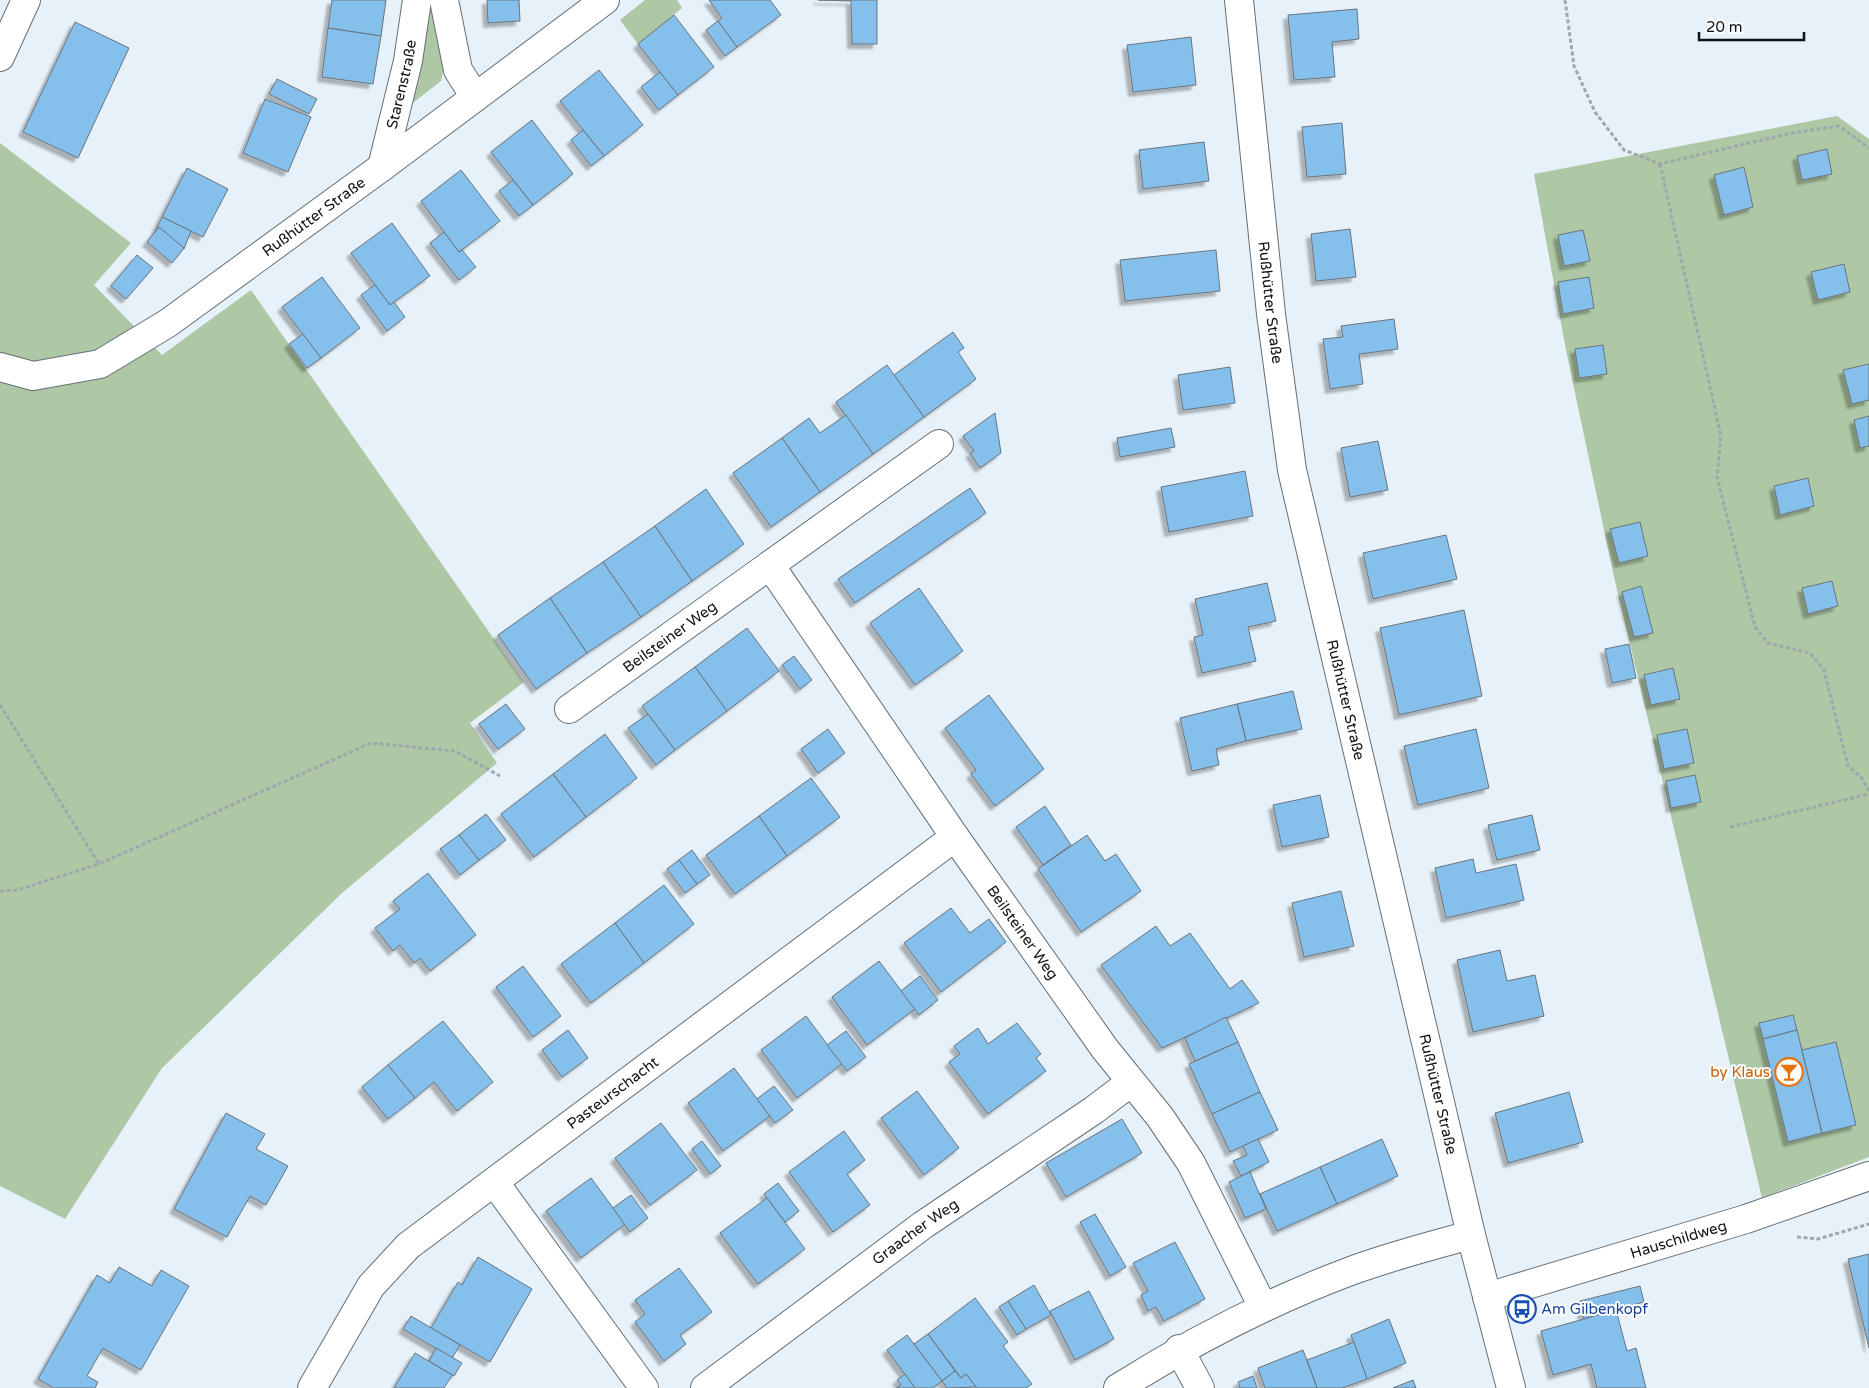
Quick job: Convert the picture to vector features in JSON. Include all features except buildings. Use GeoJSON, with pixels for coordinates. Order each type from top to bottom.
{"type":"FeatureCollection","features":[{"type":"Feature","properties":{"kind":"street"},"geometry":{"type":"LineString","coordinates":[[0,57],[26,0]]}},
{"type":"Feature","properties":{"kind":"street","name":"Starenstraße"},"geometry":{"type":"LineString","coordinates":[[382,167],[408,61],[417,0]]}},
{"type":"Feature","properties":{"kind":"street"},"geometry":{"type":"LineString","coordinates":[[444,0],[458,70],[475,98]]}},
{"type":"Feature","properties":{"kind":"street","name":"Rußhütter Straße"},"geometry":{"type":"LineString","coordinates":[[0,367],[33,376],[100,364],[168,323],[382,167],[605,0]]}},
{"type":"Feature","properties":{"kind":"street","name":"Rußhütter Straße"},"geometry":{"type":"LineString","coordinates":[[1239,0],[1271,314],[1292,470],[1471,1235],[1511,1388]]}},
{"type":"Feature","properties":{"kind":"street","name":"Beilsteiner Weg"},"geometry":{"type":"LineString","coordinates":[[569,709],[939,444]]}},
{"type":"Feature","properties":{"kind":"street","name":"Beilsteiner Weg"},"geometry":{"type":"LineString","coordinates":[[770,566],[955,838],[1105,1049],[1160,1117],[1191,1163],[1263,1307]]}},
{"type":"Feature","properties":{"kind":"street","name":"Pasteurschacht"},"geometry":{"type":"LineString","coordinates":[[312,1388],[371,1286],[408,1246],[495,1183],[955,838]]}},
{"type":"Feature","properties":{"kind":"street","name":"Graacher Weg"},"geometry":{"type":"LineString","coordinates":[[705,1388],[923,1225],[1108,1101],[1131,1082]]}},
{"type":"Feature","properties":{"kind":"street","name":"Hauschildweg"},"geometry":{"type":"LineString","coordinates":[[1486,1297],[1746,1219],[1869,1176]]}},
{"type":"Feature","properties":{"kind":"street"},"geometry":{"type":"LineString","coordinates":[[495,1183],[520,1220],[644,1388]]}},
{"type":"Feature","properties":{"kind":"street"},"geometry":{"type":"LineString","coordinates":[[1118,1388],[1179,1349],[1263,1307],[1349,1271],[1471,1235]]}},
{"type":"Feature","properties":{"kind":"street"},"geometry":{"type":"LineString","coordinates":[[1179,1349],[1200,1388]]}},
{"type":"Feature","properties":{"kind":"path"},"geometry":{"type":"LineString","coordinates":[[1565,0],[1574,66],[1594,112],[1624,150],[1660,164],[1792,133],[1839,126],[1869,148]]}},
{"type":"Feature","properties":{"kind":"path"},"geometry":{"type":"LineString","coordinates":[[1660,164],[1721,436],[1717,477],[1755,627],[1768,643],[1810,654],[1824,670],[1848,766],[1861,777],[1869,793],[1730,827]]}},
{"type":"Feature","properties":{"kind":"path"},"geometry":{"type":"LineString","coordinates":[[0,705],[99,864]]}},
{"type":"Feature","properties":{"kind":"path"},"geometry":{"type":"LineString","coordinates":[[0,890],[17,890],[99,864],[371,743],[455,751],[500,776]]}},
{"type":"Feature","properties":{"kind":"green space"},"geometry":{"type":"Polygon","coordinates":[[[426,0],[435,0],[443,72],[441,81],[405,109],[426,0]]]}},
{"type":"Feature","properties":{"kind":"green space"},"geometry":{"type":"Polygon","coordinates":[[[645,0],[677,0],[682,8],[638,44],[620,20],[645,0]]]}},
{"type":"Feature","properties":{"kind":"green space"},"geometry":{"type":"Polygon","coordinates":[[[1837,116],[1869,139],[1869,1157],[1762,1198],[1614,577],[1566,350],[1534,174],[1837,116]]]}},
{"type":"Feature","properties":{"kind":"green space"},"geometry":{"type":"Polygon","coordinates":[[[0,143],[131,243],[94,285],[162,355],[251,290],[524,682],[470,723],[497,763],[342,893],[162,1068],[65,1219],[0,1186],[0,143]]]}},
{"type":"Feature","properties":{"kind":"place","name":"by Klaus"},"geometry":{"type":"Point","coordinates":[1789,1072]}},
{"type":"Feature","properties":{"kind":"place","name":"Am Gilbenkopf"},"geometry":{"type":"Point","coordinates":[1522,1309]}}]}
